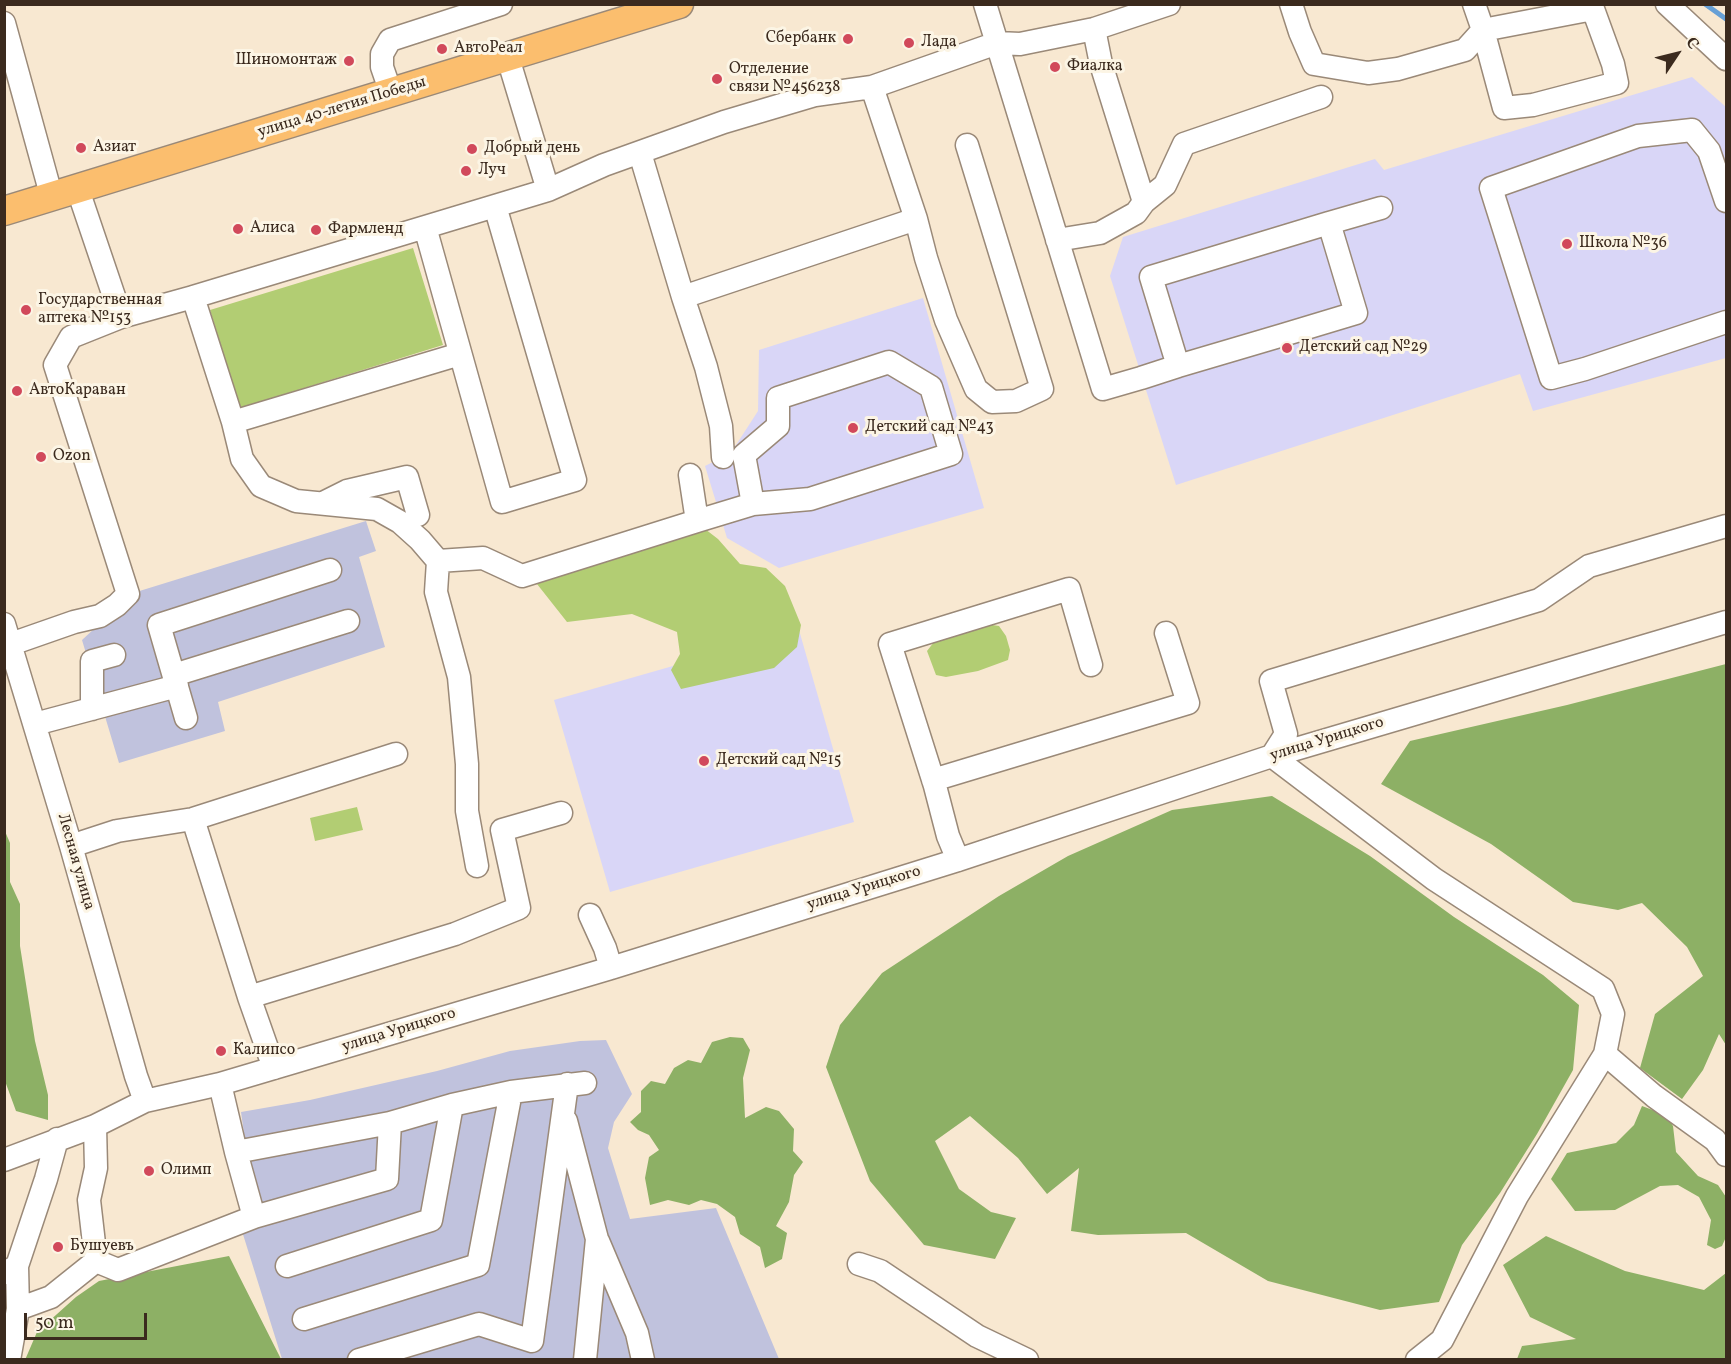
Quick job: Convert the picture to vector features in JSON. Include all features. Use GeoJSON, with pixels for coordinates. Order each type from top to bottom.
{"type":"FeatureCollection","features":[{"type":"Feature","properties":{"kind":"main road","name":"улица 40-летия Победы"},"geometry":{"type":"LineString","coordinates":[[4,211],[680,4]]}},
{"type":"Feature","properties":{"kind":"street"},"geometry":{"type":"LineString","coordinates":[[391,93],[382,67],[382,54],[390,40],[501,4]]}},
{"type":"Feature","properties":{"kind":"street"},"geometry":{"type":"LineString","coordinates":[[985,4],[1103,389],[1356,313],[1329,223]]}},
{"type":"Feature","properties":{"kind":"street"},"geometry":{"type":"LineString","coordinates":[[8,634],[100,616],[117,605],[128,594],[55,365],[71,337],[121,317],[548,190],[604,165],[724,122],[816,95],[872,87],[997,43],[1020,44],[1094,29],[1169,4]]}},
{"type":"Feature","properties":{"kind":"street"},"geometry":{"type":"LineString","coordinates":[[1291,4],[1314,64],[1368,73],[1398,69],[1465,50],[1483,30],[1593,9],[1613,64],[1617,82],[1533,105],[1504,108],[1483,30],[1474,4]]}},
{"type":"Feature","properties":{"kind":"street"},"geometry":{"type":"LineString","coordinates":[[1667,4],[1726,59]]}},
{"type":"Feature","properties":{"kind":"street"},"geometry":{"type":"LineString","coordinates":[[4,23],[65,194],[121,317]]}},
{"type":"Feature","properties":{"kind":"street"},"geometry":{"type":"LineString","coordinates":[[1094,29],[1101,64],[1143,202]]}},
{"type":"Feature","properties":{"kind":"street"},"geometry":{"type":"LineString","coordinates":[[508,58],[548,190]]}},
{"type":"Feature","properties":{"kind":"street"},"geometry":{"type":"LineString","coordinates":[[872,87],[916,219],[946,320],[976,389],[992,402],[1016,400],[1042,389],[967,145]]}},
{"type":"Feature","properties":{"kind":"street"},"geometry":{"type":"LineString","coordinates":[[1057,240],[1100,233],[1136,213],[1143,202],[1165,185],[1184,144],[1321,97]]}},
{"type":"Feature","properties":{"kind":"street"},"geometry":{"type":"LineString","coordinates":[[1726,196],[1709,152],[1692,130],[1638,136],[1491,188],[1551,378],[1726,322]]}},
{"type":"Feature","properties":{"kind":"street"},"geometry":{"type":"LineString","coordinates":[[640,153],[706,367],[721,426],[723,457]]}},
{"type":"Feature","properties":{"kind":"street"},"geometry":{"type":"LineString","coordinates":[[425,227],[502,502],[575,480],[495,206]]}},
{"type":"Feature","properties":{"kind":"street"},"geometry":{"type":"LineString","coordinates":[[1178,366],[1151,277],[1381,208]]}},
{"type":"Feature","properties":{"kind":"street"},"geometry":{"type":"LineString","coordinates":[[683,297],[916,219]]}},
{"type":"Feature","properties":{"kind":"street"},"geometry":{"type":"LineString","coordinates":[[194,297],[233,422],[242,459],[261,486],[296,501],[377,508],[400,522],[438,561],[436,592],[459,677],[466,764],[467,811],[477,866]]}},
{"type":"Feature","properties":{"kind":"street"},"geometry":{"type":"LineString","coordinates":[[233,422],[460,354]]}},
{"type":"Feature","properties":{"kind":"street"},"geometry":{"type":"LineString","coordinates":[[438,561],[483,558],[522,576],[753,504],[810,499],[951,454],[931,387],[889,362],[778,398],[778,426],[744,455],[753,504]]}},
{"type":"Feature","properties":{"kind":"street"},"geometry":{"type":"LineString","coordinates":[[690,475],[697,520]]}},
{"type":"Feature","properties":{"kind":"street"},"geometry":{"type":"LineString","coordinates":[[322,503],[347,491],[407,477],[418,515]]}},
{"type":"Feature","properties":{"kind":"street"},"geometry":{"type":"LineString","coordinates":[[1417,1359],[1442,1340],[1517,1196],[1605,1054],[1612,1014],[1603,988],[1467,893],[1434,879],[1272,756],[1286,734],[1271,681],[1539,600],[1589,566],[1726,526]]}},
{"type":"Feature","properties":{"kind":"street"},"geometry":{"type":"LineString","coordinates":[[186,717],[159,625],[330,570]]}},
{"type":"Feature","properties":{"kind":"street"},"geometry":{"type":"LineString","coordinates":[[958,860],[948,836],[933,780],[890,644],[1069,589],[1091,666]]}},
{"type":"Feature","properties":{"kind":"street"},"geometry":{"type":"LineString","coordinates":[[35,724],[92,709],[348,621]]}},
{"type":"Feature","properties":{"kind":"street","name":"улица Урицкого"},"geometry":{"type":"LineString","coordinates":[[4,1160],[95,1126],[145,1101],[220,1084],[611,968],[958,860],[1272,756],[1726,622]]}},
{"type":"Feature","properties":{"kind":"street"},"geometry":{"type":"LineString","coordinates":[[933,780],[1188,703],[1166,633]]}},
{"type":"Feature","properties":{"kind":"street","name":"Лесная улица"},"geometry":{"type":"LineString","coordinates":[[8,634],[145,1101]]}},
{"type":"Feature","properties":{"kind":"street"},"geometry":{"type":"LineString","coordinates":[[92,709],[92,661],[114,655]]}},
{"type":"Feature","properties":{"kind":"street"},"geometry":{"type":"LineString","coordinates":[[71,846],[117,831],[193,819],[396,754]]}},
{"type":"Feature","properties":{"kind":"street"},"geometry":{"type":"LineString","coordinates":[[249,997],[455,934],[519,908],[502,830],[561,813]]}},
{"type":"Feature","properties":{"kind":"street"},"geometry":{"type":"LineString","coordinates":[[193,819],[249,997],[274,1068]]}},
{"type":"Feature","properties":{"kind":"street"},"geometry":{"type":"LineString","coordinates":[[590,915],[611,968]]}},
{"type":"Feature","properties":{"kind":"street"},"geometry":{"type":"LineString","coordinates":[[1605,1054],[1654,1096],[1715,1140],[1726,1155]]}},
{"type":"Feature","properties":{"kind":"street"},"geometry":{"type":"LineString","coordinates":[[236,1152],[390,1123],[452,1105],[511,1092],[576,1083],[563,1111],[532,1341],[479,1324],[359,1359]]}},
{"type":"Feature","properties":{"kind":"street"},"geometry":{"type":"LineString","coordinates":[[220,1084],[254,1217]]}},
{"type":"Feature","properties":{"kind":"street"},"geometry":{"type":"LineString","coordinates":[[304,1319],[478,1264],[511,1092]]}},
{"type":"Feature","properties":{"kind":"street"},"geometry":{"type":"LineString","coordinates":[[287,1266],[431,1220],[452,1105]]}},
{"type":"Feature","properties":{"kind":"street"},"geometry":{"type":"LineString","coordinates":[[563,1111],[597,1239],[638,1333],[644,1359]]}},
{"type":"Feature","properties":{"kind":"street"},"geometry":{"type":"LineString","coordinates":[[96,1261],[118,1270],[254,1217],[387,1179],[390,1123]]}},
{"type":"Feature","properties":{"kind":"street"},"geometry":{"type":"LineString","coordinates":[[95,1126],[96,1168],[89,1200],[96,1261]]}},
{"type":"Feature","properties":{"kind":"street"},"geometry":{"type":"LineString","coordinates":[[9,1359],[18,1309],[11,1270],[46,1179],[57,1139]]}},
{"type":"Feature","properties":{"kind":"street"},"geometry":{"type":"LineString","coordinates":[[585,1359],[597,1239]]}},
{"type":"Feature","properties":{"kind":"street"},"geometry":{"type":"LineString","coordinates":[[18,1309],[51,1297],[96,1261]]}},
{"type":"Feature","properties":{"kind":"street"},"geometry":{"type":"LineString","coordinates":[[859,1264],[880,1271],[977,1336],[1027,1359]]}},
{"type":"Feature","properties":{"kind":"shaded area"},"geometry":{"type":"Polygon","coordinates":[[[1692,77],[1726,107],[1726,358],[1533,411],[1520,374],[1176,485],[1110,276],[1123,237],[1375,159],[1384,170],[1692,77]]]}},
{"type":"Feature","properties":{"kind":"shaded area","name":"Детский сад №43"},"geometry":{"type":"Polygon","coordinates":[[[923,298],[984,508],[779,568],[727,538],[705,466],[723,457],[736,445],[758,411],[759,350],[923,298]]]}},
{"type":"Feature","properties":{"kind":"shaded area"},"geometry":{"type":"Polygon","coordinates":[[[366,521],[376,551],[359,557],[385,647],[218,702],[225,731],[119,763],[82,640],[133,593],[366,521]]]}},
{"type":"Feature","properties":{"kind":"shaded area","name":"Детский сад №15"},"geometry":{"type":"Polygon","coordinates":[[[799,630],[854,822],[610,892],[554,700],[799,630]]]}},
{"type":"Feature","properties":{"kind":"shaded area"},"geometry":{"type":"Polygon","coordinates":[[[606,1040],[632,1094],[614,1122],[608,1148],[630,1219],[716,1208],[779,1359],[282,1359],[241,1228],[249,1169],[241,1112],[310,1100],[437,1071],[510,1051],[580,1041],[606,1040]]]}},
{"type":"Feature","properties":{"kind":"green space"},"geometry":{"type":"Polygon","coordinates":[[[413,248],[443,345],[240,408],[210,310],[413,248]]]}},
{"type":"Feature","properties":{"kind":"green space"},"geometry":{"type":"Polygon","coordinates":[[[705,529],[718,539],[740,564],[766,568],[785,586],[801,625],[797,647],[774,668],[681,689],[671,670],[680,654],[677,632],[632,614],[567,622],[537,584],[567,567],[705,529]]]}},
{"type":"Feature","properties":{"kind":"green space"},"geometry":{"type":"Polygon","coordinates":[[[986,624],[999,626],[1006,636],[1010,650],[1008,660],[978,671],[946,677],[936,675],[927,651],[934,642],[986,624]]]}},
{"type":"Feature","properties":{"kind":"green space"},"geometry":{"type":"Polygon","coordinates":[[[1726,664],[1726,1045],[1719,1034],[1703,1070],[1682,1099],[1640,1068],[1655,1014],[1703,976],[1687,947],[1642,903],[1618,910],[1573,902],[1491,844],[1381,784],[1410,741],[1567,705],[1726,664]]]}},
{"type":"Feature","properties":{"kind":"green space"},"geometry":{"type":"Polygon","coordinates":[[[1272,796],[1370,856],[1454,917],[1543,975],[1579,1005],[1573,1070],[1500,1193],[1462,1245],[1439,1302],[1380,1310],[1268,1281],[1186,1233],[1098,1235],[1071,1231],[1079,1168],[1047,1194],[1018,1158],[970,1116],[935,1141],[959,1189],[991,1212],[1016,1218],[995,1259],[924,1245],[870,1181],[826,1067],[840,1025],[882,973],[999,896],[1068,856],[1172,810],[1272,796]]]}},
{"type":"Feature","properties":{"kind":"green space"},"geometry":{"type":"Polygon","coordinates":[[[357,807],[363,830],[315,841],[310,818],[357,807]]]}},
{"type":"Feature","properties":{"kind":"green space"},"geometry":{"type":"Polygon","coordinates":[[[4,829],[10,843],[10,882],[20,904],[20,946],[35,1041],[48,1095],[48,1120],[16,1111],[5,1081],[4,829]]]}},
{"type":"Feature","properties":{"kind":"green space"},"geometry":{"type":"Polygon","coordinates":[[[730,1037],[743,1038],[750,1050],[743,1078],[745,1118],[766,1107],[779,1111],[794,1129],[793,1151],[803,1162],[794,1175],[789,1202],[776,1226],[787,1233],[782,1259],[765,1268],[760,1247],[740,1234],[735,1217],[717,1204],[701,1200],[689,1205],[668,1200],[650,1205],[645,1178],[649,1157],[659,1150],[649,1135],[638,1130],[630,1122],[641,1112],[641,1091],[651,1081],[665,1084],[674,1068],[688,1060],[701,1063],[712,1042],[730,1037]]]}},
{"type":"Feature","properties":{"kind":"green space"},"geometry":{"type":"Polygon","coordinates":[[[1642,1106],[1666,1115],[1673,1126],[1676,1152],[1698,1176],[1718,1185],[1726,1197],[1726,1237],[1722,1246],[1715,1249],[1707,1245],[1711,1220],[1699,1197],[1678,1185],[1660,1186],[1615,1210],[1575,1211],[1551,1179],[1567,1153],[1616,1143],[1634,1125],[1642,1106]]]}},
{"type":"Feature","properties":{"kind":"green space"},"geometry":{"type":"Polygon","coordinates":[[[1546,1236],[1625,1271],[1704,1290],[1726,1273],[1726,1359],[1517,1359],[1522,1346],[1576,1339],[1530,1317],[1503,1265],[1546,1236]]]}},
{"type":"Feature","properties":{"kind":"green space"},"geometry":{"type":"Polygon","coordinates":[[[229,1256],[281,1359],[25,1360],[37,1332],[76,1297],[99,1281],[229,1256]]]}},
{"type":"Feature","properties":{"kind":"waterway"},"geometry":{"type":"LineString","coordinates":[[1705,4],[1726,19]]}},
{"type":"Feature","properties":{"kind":"place","name":"Сбербанк"},"geometry":{"type":"Point","coordinates":[848,39]}},
{"type":"Feature","properties":{"kind":"place","name":"Лада"},"geometry":{"type":"Point","coordinates":[909,43]}},
{"type":"Feature","properties":{"kind":"place","name":"AвтоРеал"},"geometry":{"type":"Point","coordinates":[442,49]}},
{"type":"Feature","properties":{"kind":"place","name":"Шиномонтаж"},"geometry":{"type":"Point","coordinates":[349,61]}},
{"type":"Feature","properties":{"kind":"place","name":"Фиалка"},"geometry":{"type":"Point","coordinates":[1055,67]}},
{"type":"Feature","properties":{"kind":"place","name":"Отделение связи №456238"},"geometry":{"type":"Point","coordinates":[717,79]}},
{"type":"Feature","properties":{"kind":"place","name":"Азиат"},"geometry":{"type":"Point","coordinates":[81,148]}},
{"type":"Feature","properties":{"kind":"place","name":"Добрый день"},"geometry":{"type":"Point","coordinates":[472,149]}},
{"type":"Feature","properties":{"kind":"place","name":"Луч"},"geometry":{"type":"Point","coordinates":[466,171]}},
{"type":"Feature","properties":{"kind":"place","name":"Алиса"},"geometry":{"type":"Point","coordinates":[238,229]}},
{"type":"Feature","properties":{"kind":"place","name":"Фармленд"},"geometry":{"type":"Point","coordinates":[316,230]}},
{"type":"Feature","properties":{"kind":"place","name":"Школа №36"},"geometry":{"type":"Point","coordinates":[1567,244]}},
{"type":"Feature","properties":{"kind":"place","name":"Государственная аптека №153"},"geometry":{"type":"Point","coordinates":[26,310]}},
{"type":"Feature","properties":{"kind":"place","name":"Детский сад №29"},"geometry":{"type":"Point","coordinates":[1287,348]}},
{"type":"Feature","properties":{"kind":"place","name":"АвтоКараван"},"geometry":{"type":"Point","coordinates":[17,391]}},
{"type":"Feature","properties":{"kind":"place","name":"Детский сад №43"},"geometry":{"type":"Point","coordinates":[853,428]}},
{"type":"Feature","properties":{"kind":"place","name":"Ozon"},"geometry":{"type":"Point","coordinates":[41,457]}},
{"type":"Feature","properties":{"kind":"place","name":"Детский сад №15"},"geometry":{"type":"Point","coordinates":[704,761]}},
{"type":"Feature","properties":{"kind":"place","name":"Калипсо"},"geometry":{"type":"Point","coordinates":[221,1051]}},
{"type":"Feature","properties":{"kind":"place","name":"Олимп"},"geometry":{"type":"Point","coordinates":[149,1171]}},
{"type":"Feature","properties":{"kind":"place","name":"Бушуевъ"},"geometry":{"type":"Point","coordinates":[58,1247]}}]}
